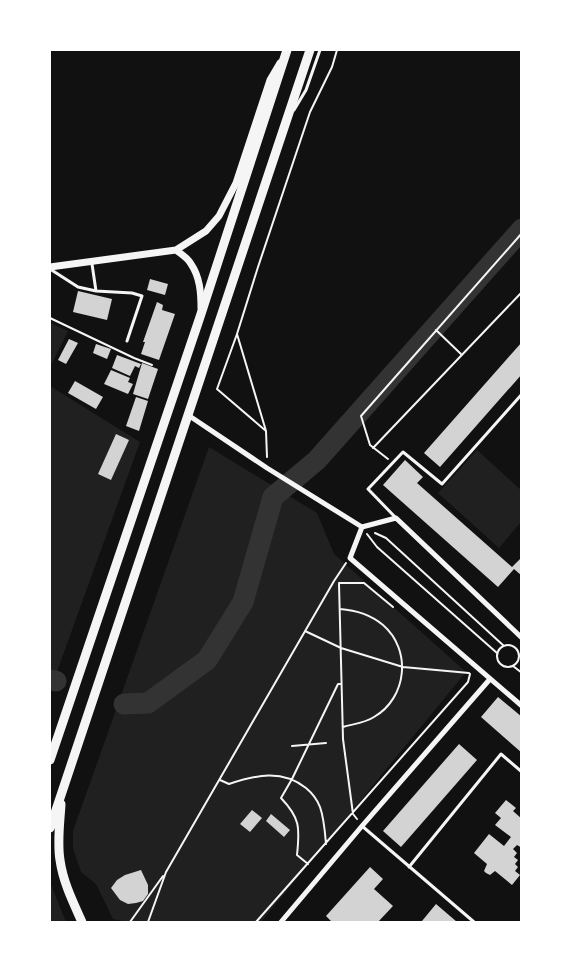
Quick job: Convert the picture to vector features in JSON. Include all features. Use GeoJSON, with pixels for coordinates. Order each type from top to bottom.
{"type":"FeatureCollection","features":[{"type":"Feature","properties":{"kind":"main road"},"geometry":{"type":"LineString","coordinates":[[50,760],[200,317],[287,50]]}},
{"type":"Feature","properties":{"kind":"main road"},"geometry":{"type":"LineString","coordinates":[[50,828],[310,50]]}},
{"type":"Feature","properties":{"kind":"main road"},"geometry":{"type":"LineString","coordinates":[[63,789],[59,834],[60,860],[68,891],[82,922]]}},
{"type":"Feature","properties":{"kind":"street"},"geometry":{"type":"LineString","coordinates":[[50,268],[176,250],[206,231],[219,216],[236,183],[270,80],[287,50]]}},
{"type":"Feature","properties":{"kind":"street"},"geometry":{"type":"LineString","coordinates":[[176,250],[190,262],[197,275],[201,293],[200,317]]}},
{"type":"Feature","properties":{"kind":"street"},"geometry":{"type":"LineString","coordinates":[[188,416],[362,527],[396,518],[522,638]]}},
{"type":"Feature","properties":{"kind":"street"},"geometry":{"type":"LineString","coordinates":[[362,527],[350,558],[522,706]]}},
{"type":"Feature","properties":{"kind":"street"},"geometry":{"type":"LineString","coordinates":[[282,922],[490,679]]}},
{"type":"Feature","properties":{"kind":"lane"},"geometry":{"type":"LineString","coordinates":[[284,127],[306,90],[320,50]]}},
{"type":"Feature","properties":{"kind":"lane"},"geometry":{"type":"LineString","coordinates":[[91,262],[96,291]]}},
{"type":"Feature","properties":{"kind":"lane"},"geometry":{"type":"LineString","coordinates":[[50,268],[78,287],[142,296],[127,341]]}},
{"type":"Feature","properties":{"kind":"lane"},"geometry":{"type":"LineString","coordinates":[[396,518],[368,489],[403,452],[442,484],[522,394]]}},
{"type":"Feature","properties":{"kind":"lane"},"geometry":{"type":"LineString","coordinates":[[409,867],[501,754],[522,772]]}},
{"type":"Feature","properties":{"kind":"lane"},"geometry":{"type":"LineString","coordinates":[[362,826],[474,922]]}},
{"type":"Feature","properties":{"kind":"path"},"geometry":{"type":"LineString","coordinates":[[266,431],[217,388],[310,112],[332,67],[337,50]]}},
{"type":"Feature","properties":{"kind":"path"},"geometry":{"type":"LineString","coordinates":[[393,463],[370,445],[361,416],[522,233]]}},
{"type":"Feature","properties":{"kind":"path"},"geometry":{"type":"LineString","coordinates":[[373,448],[522,292]]}},
{"type":"Feature","properties":{"kind":"path"},"geometry":{"type":"LineString","coordinates":[[50,318],[152,365]]}},
{"type":"Feature","properties":{"kind":"path"},"geometry":{"type":"LineString","coordinates":[[436,330],[462,355]]}},
{"type":"Feature","properties":{"kind":"path"},"geometry":{"type":"LineString","coordinates":[[237,334],[266,431],[267,468]]}},
{"type":"Feature","properties":{"kind":"path"},"geometry":{"type":"LineString","coordinates":[[362,527],[386,538],[504,646]]}},
{"type":"Feature","properties":{"kind":"path"},"geometry":{"type":"LineString","coordinates":[[362,527],[377,547],[497,653]]}},
{"type":"Feature","properties":{"kind":"path"},"geometry":{"type":"LineString","coordinates":[[130,922],[166,872],[334,580],[350,558]]}},
{"type":"Feature","properties":{"kind":"path"},"geometry":{"type":"LineString","coordinates":[[334,580],[339,583],[364,583],[400,613]]}},
{"type":"Feature","properties":{"kind":"path"},"geometry":{"type":"LineString","coordinates":[[339,583],[343,727],[353,814],[362,826]]}},
{"type":"Feature","properties":{"kind":"path"},"geometry":{"type":"LineString","coordinates":[[340,609],[352,610],[382,624],[393,636],[403,667],[395,697],[386,708],[361,723],[343,727]]}},
{"type":"Feature","properties":{"kind":"path"},"geometry":{"type":"LineString","coordinates":[[305,632],[341,648],[403,667],[470,673]]}},
{"type":"Feature","properties":{"kind":"path"},"geometry":{"type":"LineString","coordinates":[[504,646],[513,646],[518,651],[520,657],[513,666],[501,665],[497,659],[499,649],[504,646]]}},
{"type":"Feature","properties":{"kind":"path"},"geometry":{"type":"LineString","coordinates":[[461,666],[470,673]]}},
{"type":"Feature","properties":{"kind":"path"},"geometry":{"type":"LineString","coordinates":[[513,666],[522,674]]}},
{"type":"Feature","properties":{"kind":"path"},"geometry":{"type":"LineString","coordinates":[[256,922],[468,682],[470,673]]}},
{"type":"Feature","properties":{"kind":"path"},"geometry":{"type":"LineString","coordinates":[[308,864],[297,855],[298,824],[292,809],[281,798],[338,684],[341,684]]}},
{"type":"Feature","properties":{"kind":"path"},"geometry":{"type":"LineString","coordinates":[[292,746],[326,743]]}},
{"type":"Feature","properties":{"kind":"path"},"geometry":{"type":"LineString","coordinates":[[220,780],[229,784],[270,774],[285,776],[300,783],[312,793],[320,806],[326,844]]}},
{"type":"Feature","properties":{"kind":"path"},"geometry":{"type":"LineString","coordinates":[[148,922],[166,872]]}},
{"type":"Feature","properties":{"kind":"shaded area"},"geometry":{"type":"Polygon","coordinates":[[[50,323],[68,331],[50,367],[50,323]]]}},
{"type":"Feature","properties":{"kind":"shaded area"},"geometry":{"type":"Polygon","coordinates":[[[50,386],[140,442],[50,691],[50,386]]]}},
{"type":"Feature","properties":{"kind":"shaded area"},"geometry":{"type":"Polygon","coordinates":[[[209,447],[317,513],[334,554],[466,672],[261,922],[128,922],[113,919],[96,884],[81,872],[73,848],[73,831],[209,447]]]}},
{"type":"Feature","properties":{"kind":"shaded area"},"geometry":{"type":"Polygon","coordinates":[[[477,450],[521,490],[521,522],[499,548],[438,493],[477,450]]]}},
{"type":"Feature","properties":{"kind":"shaded area"},"geometry":{"type":"Polygon","coordinates":[[[50,882],[66,922],[50,922],[50,882]]]}},
{"type":"Feature","properties":{"kind":"building"},"geometry":{"type":"Polygon","coordinates":[[[150,279],[168,284],[165,295],[147,290],[150,279]]]}},
{"type":"Feature","properties":{"kind":"building"},"geometry":{"type":"Polygon","coordinates":[[[78,291],[112,299],[107,320],[73,312],[78,291]]]}},
{"type":"Feature","properties":{"kind":"building"},"geometry":{"type":"Polygon","coordinates":[[[157,302],[163,305],[162,310],[175,314],[159,360],[141,354],[157,302]]]}},
{"type":"Feature","properties":{"kind":"building"},"geometry":{"type":"Polygon","coordinates":[[[69,339],[78,343],[66,364],[58,360],[69,339]]]}},
{"type":"Feature","properties":{"kind":"building"},"geometry":{"type":"Polygon","coordinates":[[[522,342],[522,374],[440,467],[424,453],[522,342]]]}},
{"type":"Feature","properties":{"kind":"building"},"geometry":{"type":"Polygon","coordinates":[[[96,344],[111,349],[107,359],[93,353],[96,344]]]}},
{"type":"Feature","properties":{"kind":"building"},"geometry":{"type":"Polygon","coordinates":[[[117,355],[141,364],[139,368],[135,366],[130,376],[112,368],[117,355]]]}},
{"type":"Feature","properties":{"kind":"building"},"geometry":{"type":"Polygon","coordinates":[[[142,363],[158,369],[148,399],[133,394],[142,363]]]}},
{"type":"Feature","properties":{"kind":"building"},"geometry":{"type":"Polygon","coordinates":[[[111,370],[130,378],[128,382],[133,384],[128,394],[104,384],[111,370]]]}},
{"type":"Feature","properties":{"kind":"building"},"geometry":{"type":"Polygon","coordinates":[[[75,381],[103,397],[96,409],[68,393],[75,381]]]}},
{"type":"Feature","properties":{"kind":"building"},"geometry":{"type":"Polygon","coordinates":[[[136,397],[148,401],[139,431],[126,426],[136,397]]]}},
{"type":"Feature","properties":{"kind":"building"},"geometry":{"type":"Polygon","coordinates":[[[116,434],[129,440],[111,480],[98,474],[116,434]]]}},
{"type":"Feature","properties":{"kind":"building"},"geometry":{"type":"Polygon","coordinates":[[[405,460],[423,477],[417,483],[512,567],[522,557],[522,576],[514,569],[498,587],[383,485],[405,460]]]}},
{"type":"Feature","properties":{"kind":"building"},"geometry":{"type":"Polygon","coordinates":[[[498,697],[522,717],[522,753],[481,717],[498,697]]]}},
{"type":"Feature","properties":{"kind":"building"},"geometry":{"type":"Polygon","coordinates":[[[459,744],[477,760],[401,847],[383,831],[459,744]]]}},
{"type":"Feature","properties":{"kind":"building"},"geometry":{"type":"Polygon","coordinates":[[[506,800],[516,808],[513,811],[522,819],[522,848],[517,845],[513,849],[517,853],[514,857],[518,860],[515,864],[518,867],[515,871],[520,875],[512,885],[495,871],[490,875],[486,873],[484,871],[487,864],[474,853],[489,834],[504,846],[511,837],[495,825],[501,818],[495,813],[506,800]]]}},
{"type":"Feature","properties":{"kind":"building"},"geometry":{"type":"Polygon","coordinates":[[[252,810],[262,818],[250,832],[240,824],[252,810]]]}},
{"type":"Feature","properties":{"kind":"building"},"geometry":{"type":"Polygon","coordinates":[[[271,814],[290,830],[284,837],[266,821],[271,814]]]}},
{"type":"Feature","properties":{"kind":"building"},"geometry":{"type":"Polygon","coordinates":[[[370,867],[383,879],[374,889],[393,906],[378,922],[332,922],[326,916],[370,867]]]}},
{"type":"Feature","properties":{"kind":"building"},"geometry":{"type":"Polygon","coordinates":[[[141,870],[148,885],[148,894],[143,901],[136,903],[128,904],[120,900],[111,888],[125,875],[141,870]]]}},
{"type":"Feature","properties":{"kind":"building"},"geometry":{"type":"Polygon","coordinates":[[[436,904],[457,922],[422,921],[436,904]]]}},
{"type":"Feature","properties":{"kind":"waterway"},"geometry":{"type":"LineString","coordinates":[[124,704],[148,703],[207,660],[243,602],[273,497],[317,460],[522,229]]}},
{"type":"Feature","properties":{"kind":"waterway"},"geometry":{"type":"LineString","coordinates":[[50,680],[56,681]]}}]}
